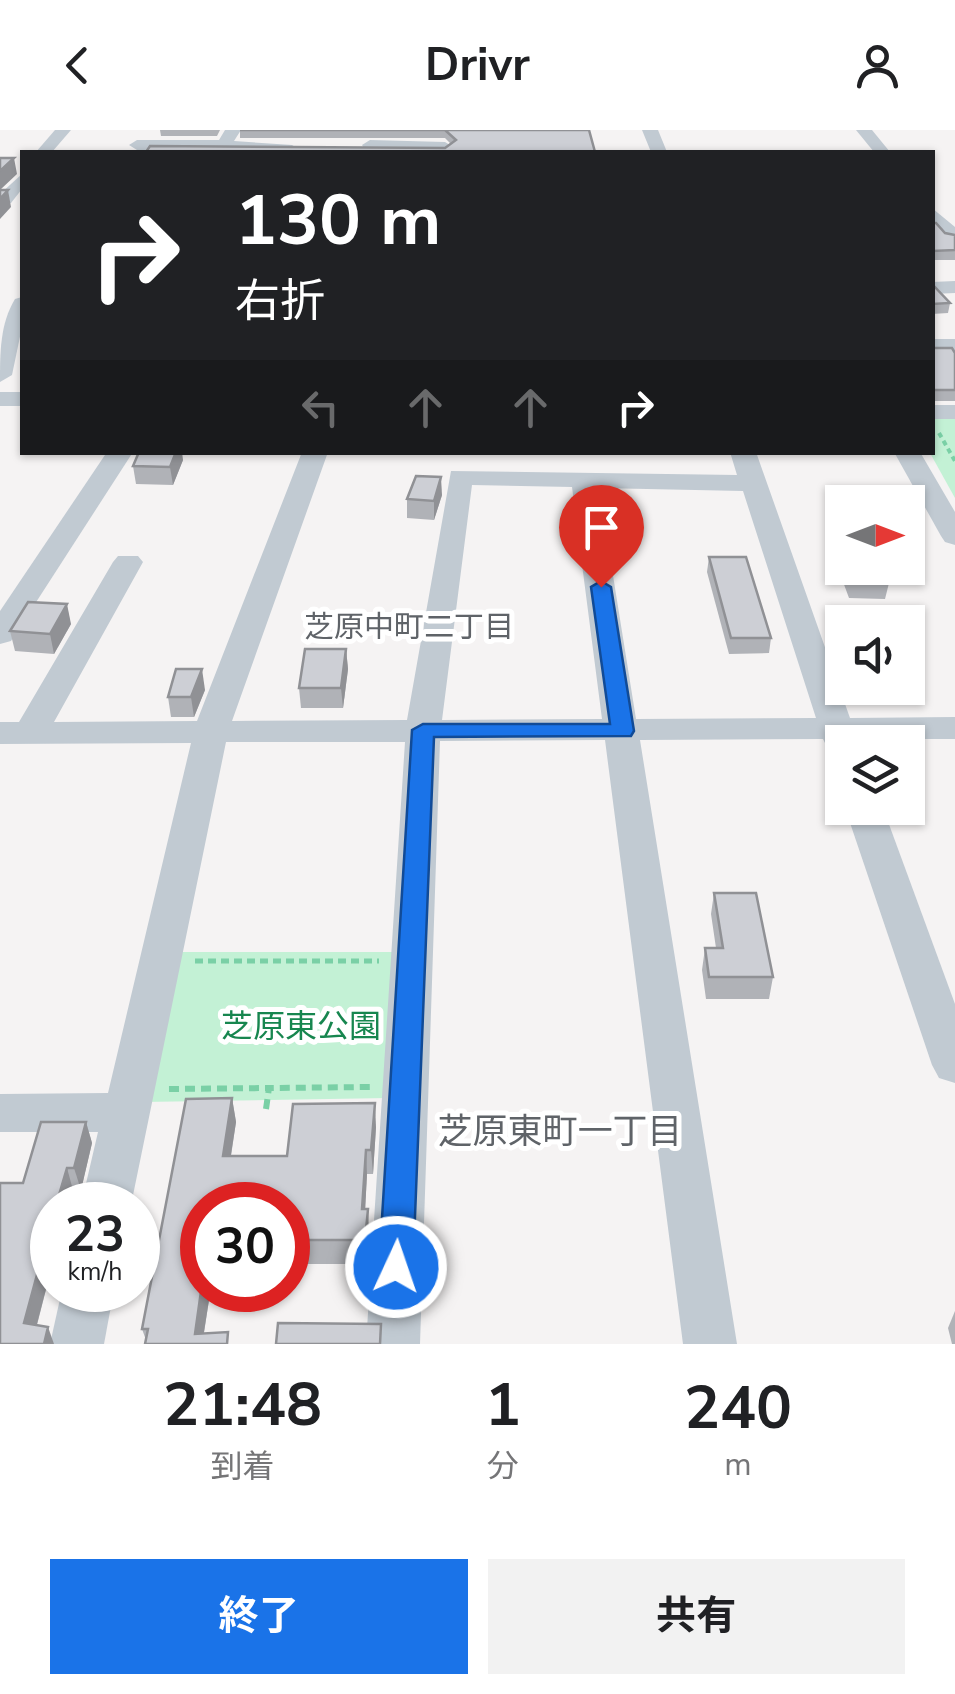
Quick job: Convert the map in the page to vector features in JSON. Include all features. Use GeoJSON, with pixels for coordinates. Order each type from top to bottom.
{"type":"FeatureCollection","features":[{"type":"Feature","properties":{"kind":"street"},"geometry":{"type":"LineString","coordinates":[[46,150],[63,130]]}},
{"type":"Feature","properties":{"kind":"street"},"geometry":{"type":"LineString","coordinates":[[864,130],[880,150]]}},
{"type":"Feature","properties":{"kind":"street"},"geometry":{"type":"LineString","coordinates":[[139,142],[198,149],[229,138],[257,150],[314,150]]}},
{"type":"Feature","properties":{"kind":"street"},"geometry":{"type":"LineString","coordinates":[[352,150],[372,144],[445,147]]}},
{"type":"Feature","properties":{"kind":"street"},"geometry":{"type":"LineString","coordinates":[[1,372],[15,310]]}},
{"type":"Feature","properties":{"kind":"street"},"geometry":{"type":"LineString","coordinates":[[0,634],[118,455]]}},
{"type":"Feature","properties":{"kind":"street"},"geometry":{"type":"LineString","coordinates":[[114,1182],[142,1100],[211,731],[314,455]]}},
{"type":"Feature","properties":{"kind":"street"},"geometry":{"type":"LineString","coordinates":[[744,455],[836,725]]}},
{"type":"Feature","properties":{"kind":"street"},"geometry":{"type":"LineString","coordinates":[[909,455],[955,536]]}},
{"type":"Feature","properties":{"kind":"street"},"geometry":{"type":"LineString","coordinates":[[392,1344],[423,730],[460,477],[753,483]]}},
{"type":"Feature","properties":{"kind":"street"},"geometry":{"type":"LineString","coordinates":[[584,478],[710,1344]]}},
{"type":"Feature","properties":{"kind":"street"},"geometry":{"type":"LineString","coordinates":[[15,734],[128,562]]}},
{"type":"Feature","properties":{"kind":"street"},"geometry":{"type":"LineString","coordinates":[[925,730],[955,728]]}},
{"type":"Feature","properties":{"kind":"street"},"geometry":{"type":"LineString","coordinates":[[15,734],[423,730],[825,737]]}},
{"type":"Feature","properties":{"kind":"street"},"geometry":{"type":"LineString","coordinates":[[870,825],[955,1065]]}},
{"type":"Feature","properties":{"kind":"street"},"geometry":{"type":"LineString","coordinates":[[0,1113],[142,1100]]}},
{"type":"Feature","properties":{"kind":"street"},"geometry":{"type":"LineString","coordinates":[[77,1344],[84,1312]]}},
{"type":"Feature","properties":{"kind":"path"},"geometry":{"type":"LineString","coordinates":[[944,417],[935,427],[955,461]]}},
{"type":"Feature","properties":{"kind":"path"},"geometry":{"type":"LineString","coordinates":[[186,961],[383,962],[382,979]]}},
{"type":"Feature","properties":{"kind":"path"},"geometry":{"type":"LineString","coordinates":[[142,1100],[269,1088],[376,1086]]}},
{"type":"Feature","properties":{"kind":"path"},"geometry":{"type":"LineString","coordinates":[[266,1109],[269,1088]]}},
{"type":"Feature","properties":{"kind":"green space"},"geometry":{"type":"Polygon","coordinates":[[[935,419],[955,419],[955,498],[931,455],[935,455],[935,419]]]}},
{"type":"Feature","properties":{"kind":"green space","name":"芝原東公園"},"geometry":{"type":"Polygon","coordinates":[[[175,952],[394,952],[389,1098],[142,1102],[175,952]]]}},
{"type":"Feature","properties":{"kind":"building"},"geometry":{"type":"Polygon","coordinates":[[[445,130],[589,130],[594,150],[147,150],[150,146],[445,148],[456,140],[445,130]]]}},
{"type":"Feature","properties":{"kind":"building"},"geometry":{"type":"Polygon","coordinates":[[[0,158],[14,158],[0,171],[0,158]]]}},
{"type":"Feature","properties":{"kind":"building"},"geometry":{"type":"Polygon","coordinates":[[[935,223],[945,233],[955,235],[955,250],[935,251],[935,223]]]}},
{"type":"Feature","properties":{"kind":"building"},"geometry":{"type":"Polygon","coordinates":[[[935,287],[950,303],[935,304],[935,287]]]}},
{"type":"Feature","properties":{"kind":"building"},"geometry":{"type":"Polygon","coordinates":[[[935,348],[952,348],[955,353],[955,390],[935,390],[935,348]]]}},
{"type":"Feature","properties":{"kind":"building"},"geometry":{"type":"Polygon","coordinates":[[[138,455],[175,455],[170,467],[133,466],[138,455]]]}},
{"type":"Feature","properties":{"kind":"building"},"geometry":{"type":"Polygon","coordinates":[[[416,476],[441,477],[434,501],[407,499],[416,476]]]}},
{"type":"Feature","properties":{"kind":"building"},"geometry":{"type":"Polygon","coordinates":[[[709,557],[746,557],[771,638],[731,638],[709,557]]]}},
{"type":"Feature","properties":{"kind":"building"},"geometry":{"type":"Polygon","coordinates":[[[28,602],[67,604],[50,634],[10,631],[28,602]]]}},
{"type":"Feature","properties":{"kind":"building"},"geometry":{"type":"Polygon","coordinates":[[[305,649],[346,649],[341,688],[299,688],[305,649]]]}},
{"type":"Feature","properties":{"kind":"building"},"geometry":{"type":"Polygon","coordinates":[[[176,669],[202,669],[191,697],[168,697],[176,669]]]}},
{"type":"Feature","properties":{"kind":"building"},"geometry":{"type":"Polygon","coordinates":[[[714,893],[756,893],[773,977],[709,977],[705,948],[723,948],[714,893]]]}},
{"type":"Feature","properties":{"kind":"building"},"geometry":{"type":"Polygon","coordinates":[[[232,1098],[223,1156],[287,1156],[293,1104],[375,1103],[371,1150],[366,1150],[362,1209],[368,1209],[365,1240],[310,1240],[310,1182],[180,1182],[180,1312],[198,1312],[195,1334],[228,1332],[227,1344],[145,1344],[148,1329],[142,1329],[145,1312],[160,1312],[160,1235],[186,1099],[232,1098]]]}},
{"type":"Feature","properties":{"kind":"building"},"geometry":{"type":"Polygon","coordinates":[[[41,1122],[86,1122],[74,1168],[67,1168],[63,1182],[30,1182],[30,1301],[24,1323],[48,1327],[44,1344],[0,1344],[0,1183],[23,1183],[41,1122]]]}},
{"type":"Feature","properties":{"kind":"building"},"geometry":{"type":"Polygon","coordinates":[[[278,1323],[381,1324],[380,1344],[276,1344],[278,1323]]]}},
{"type":"Feature","properties":{"kind":"district","name":"芝原中町二丁目"},"geometry":{"type":"Point","coordinates":[409,627]}},
{"type":"Feature","properties":{"kind":"district","name":"芝原東町一丁目"},"geometry":{"type":"Point","coordinates":[560,1131]}},
{"type":"Feature","properties":{"kind":"route"},"geometry":{"type":"LineString","coordinates":[[396,1267],[423,730],[622,731],[601,587]]}}]}
